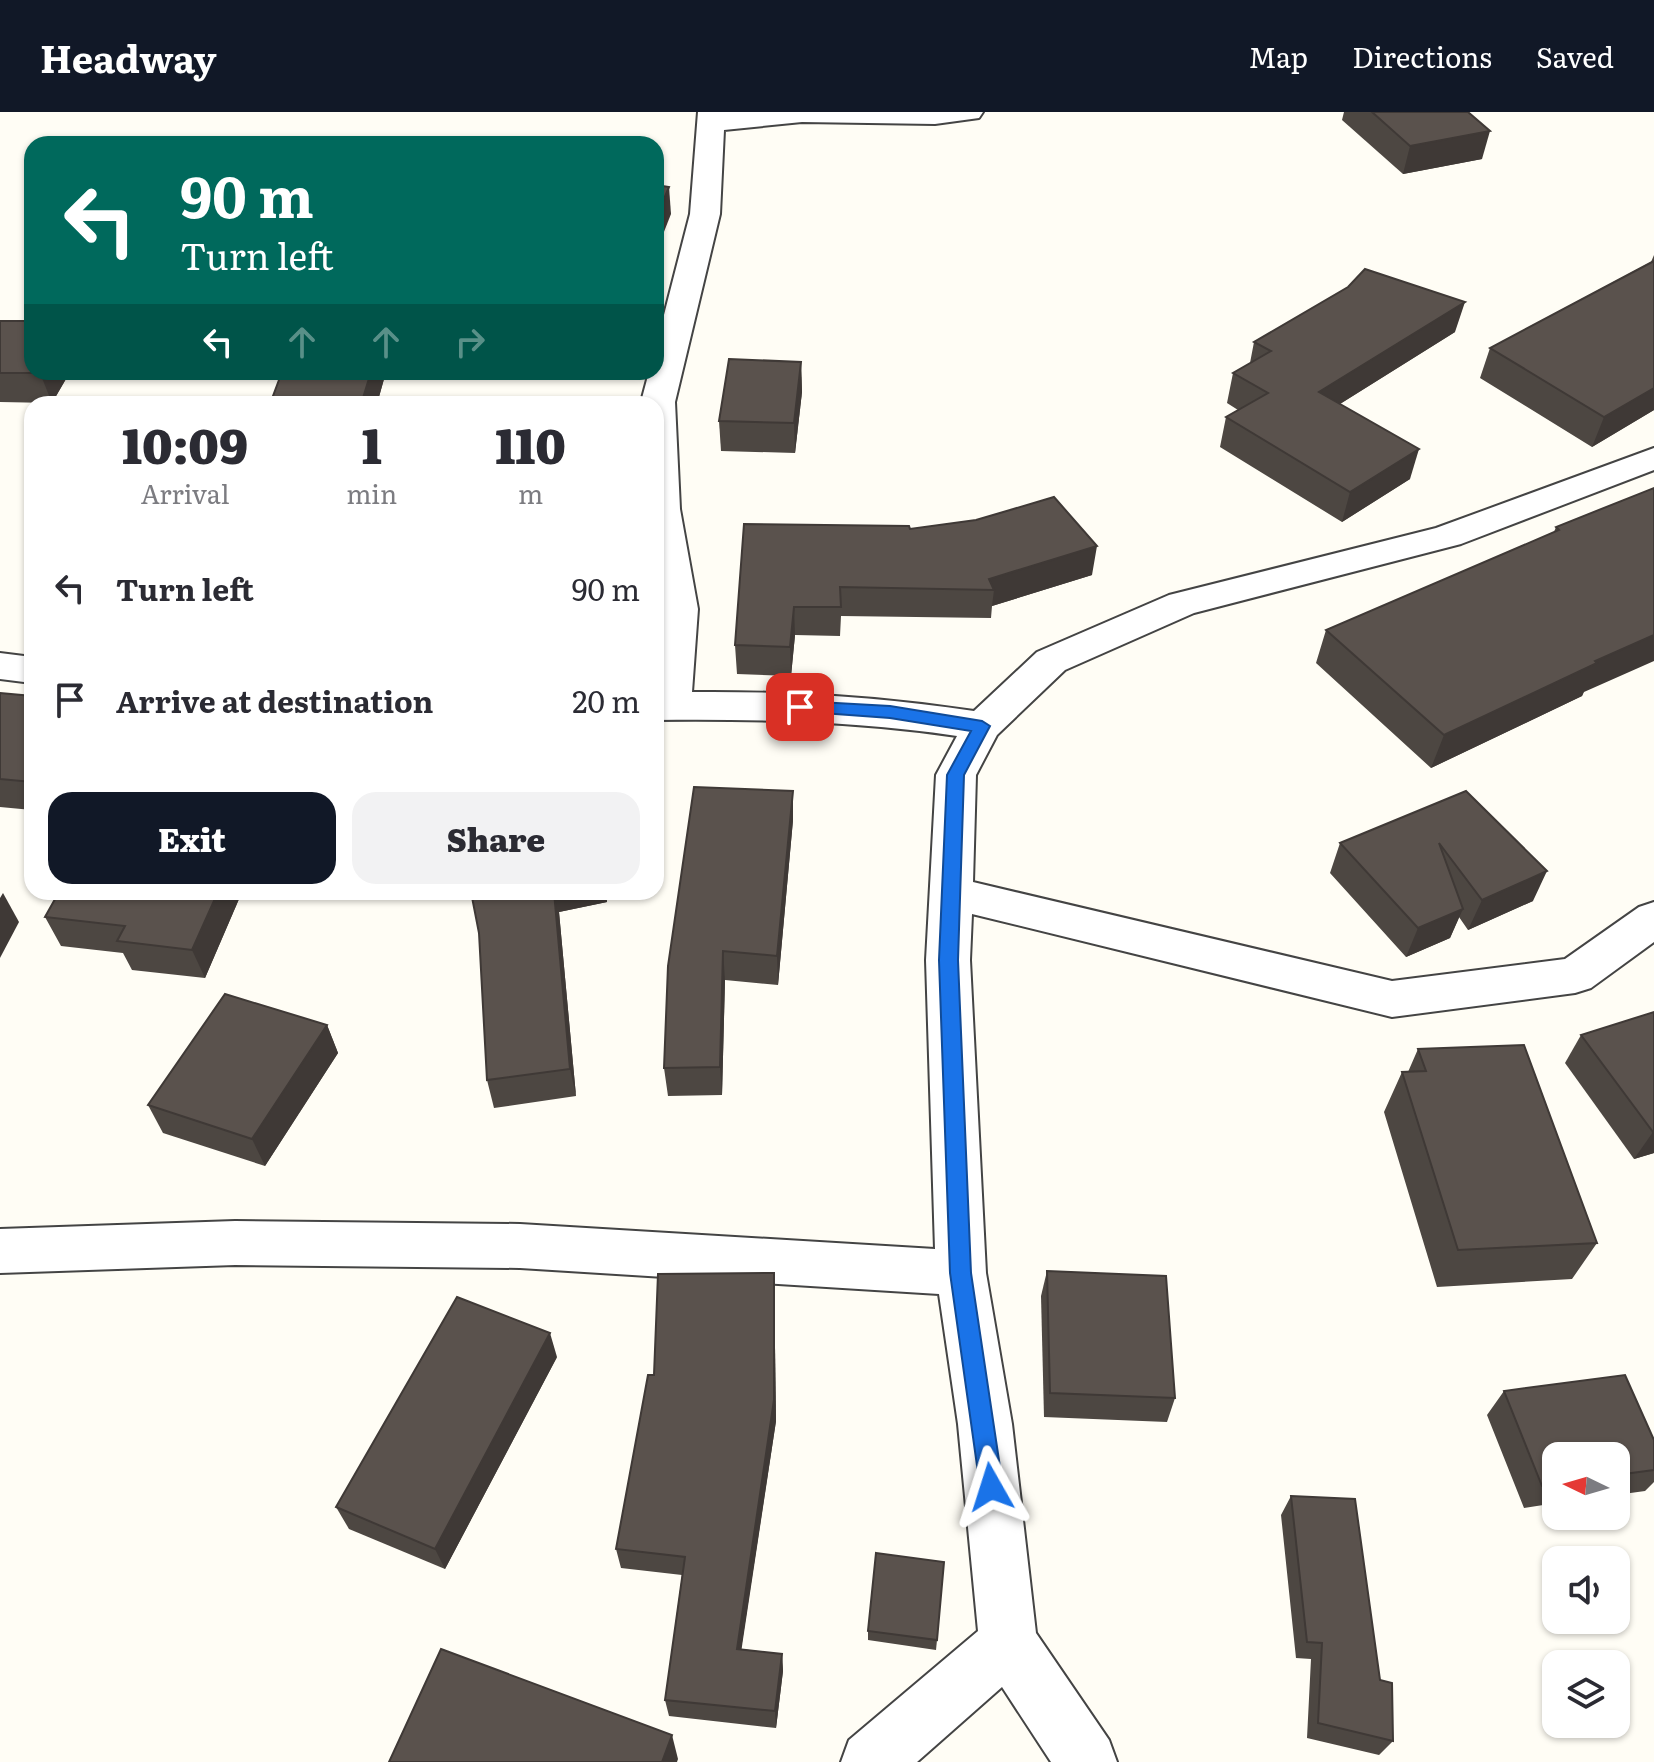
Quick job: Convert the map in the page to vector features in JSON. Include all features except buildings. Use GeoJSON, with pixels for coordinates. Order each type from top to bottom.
{"type":"FeatureCollection","features":[{"type":"Feature","properties":{"kind":"street"},"geometry":{"type":"LineString","coordinates":[[664,378],[705,214],[713,118],[830,113],[947,117],[969,112]]}},
{"type":"Feature","properties":{"kind":"street"},"geometry":{"type":"LineString","coordinates":[[1087,1762],[1008,1643],[985,1424],[961,1273],[948,960],[956,775],[982,726],[1051,661],[1182,604],[1448,536],[1654,458]]}},
{"type":"Feature","properties":{"kind":"street"},"geometry":{"type":"LineString","coordinates":[[664,525],[679,609],[664,706],[770,705],[875,711],[982,726]]}},
{"type":"Feature","properties":{"kind":"street"},"geometry":{"type":"LineString","coordinates":[[0,666],[24,669]]}},
{"type":"Feature","properties":{"kind":"street"},"geometry":{"type":"LineString","coordinates":[[952,893],[1392,999],[1575,975],[1654,919]]}},
{"type":"Feature","properties":{"kind":"street"},"geometry":{"type":"LineString","coordinates":[[0,1251],[235,1243],[520,1246],[961,1273]]}},
{"type":"Feature","properties":{"kind":"street"},"geometry":{"type":"LineString","coordinates":[[871,1762],[1008,1643]]}},
{"type":"Feature","properties":{"kind":"route"},"geometry":{"type":"LineString","coordinates":[[800,707],[890,712],[982,726],[956,775],[948,960],[961,1273],[985,1424],[991,1487]]}}]}
